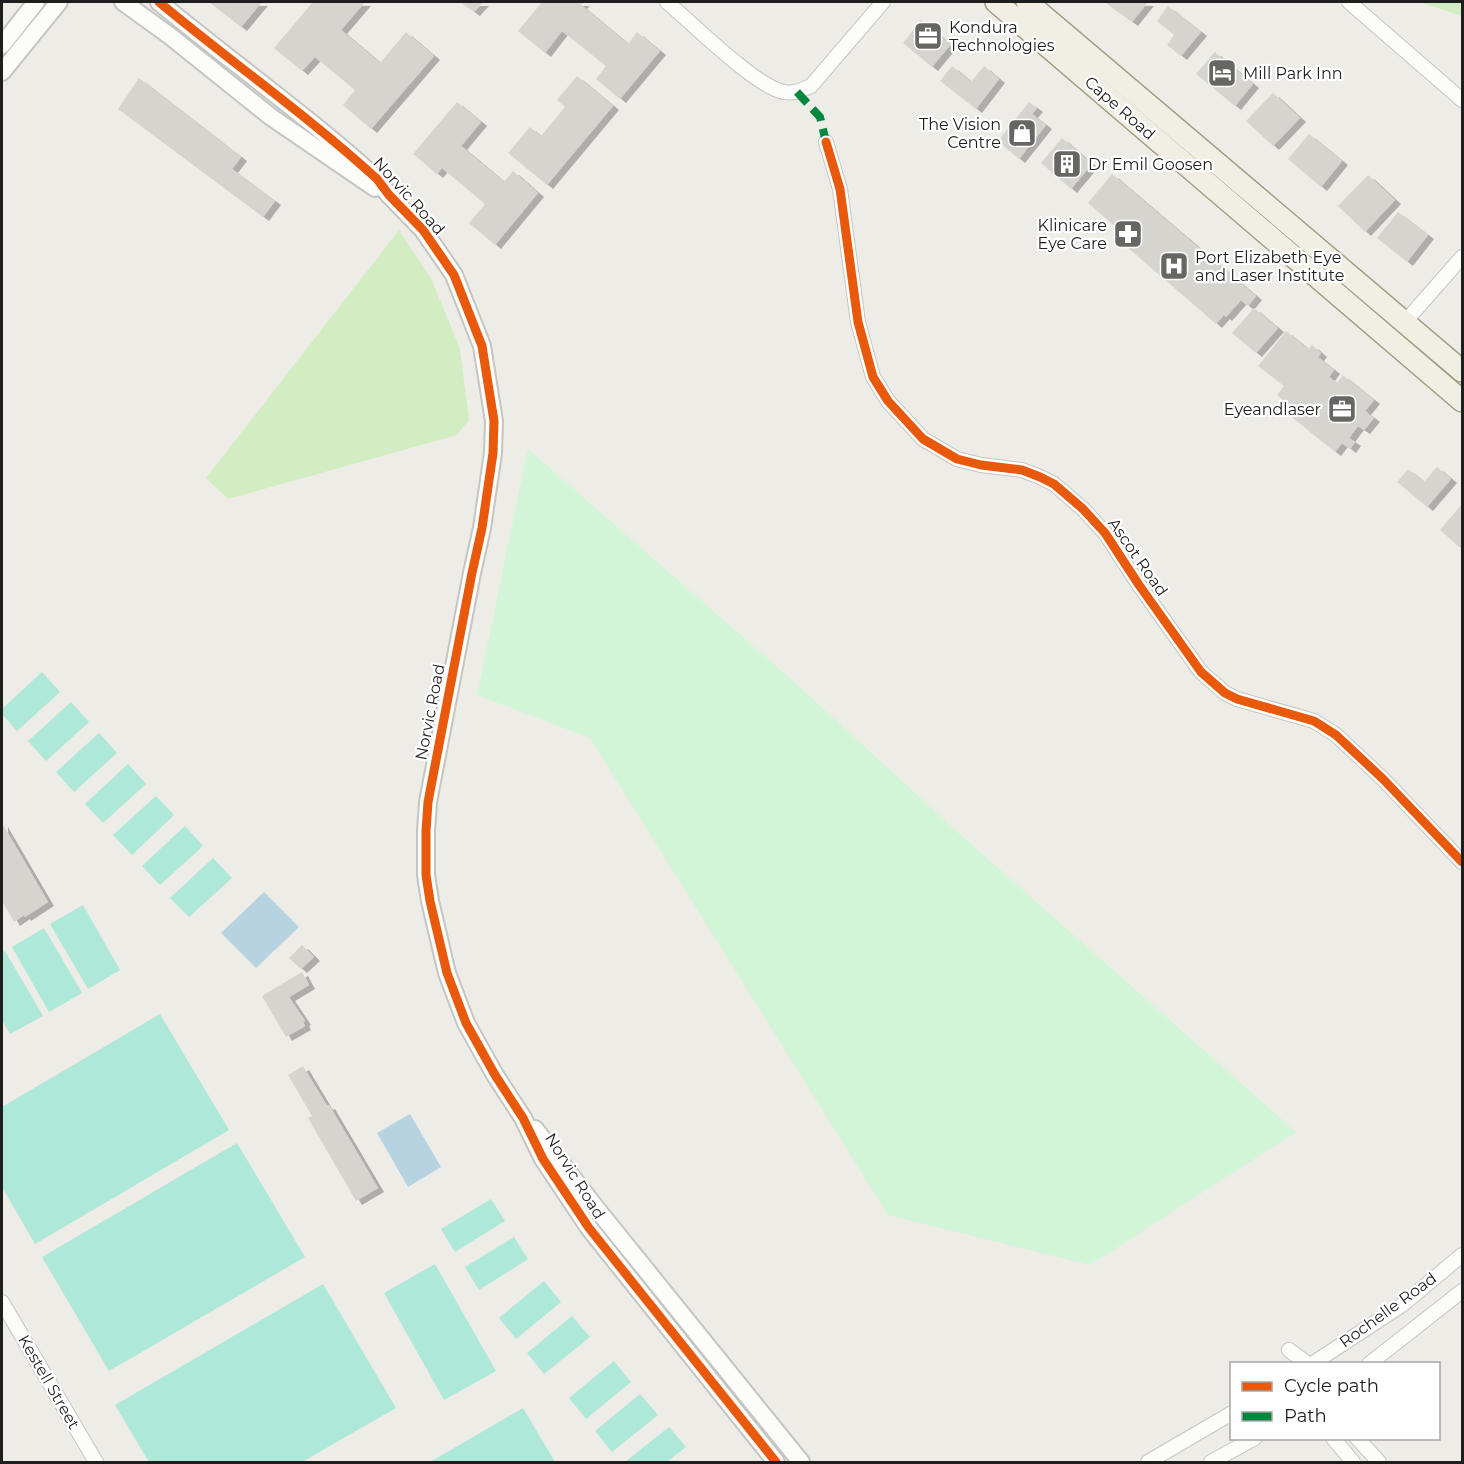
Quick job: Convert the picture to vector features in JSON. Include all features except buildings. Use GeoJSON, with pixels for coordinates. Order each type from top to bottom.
{"type":"FeatureCollection","features":[{"type":"Feature","properties":{"kind":"main road","name":"Cape Road"},"geometry":{"type":"LineString","coordinates":[[996,2],[1462,401]]}},
{"type":"Feature","properties":{"kind":"main road","name":"Cape Road"},"geometry":{"type":"LineString","coordinates":[[1027,2],[1462,371]]}},
{"type":"Feature","properties":{"kind":"street"},"geometry":{"type":"LineString","coordinates":[[2,45],[36,2]]}},
{"type":"Feature","properties":{"kind":"street"},"geometry":{"type":"LineString","coordinates":[[2,72],[59,2]]}},
{"type":"Feature","properties":{"kind":"street","name":"Norvic Road"},"geometry":{"type":"LineString","coordinates":[[123,2],[170,36],[271,117],[363,180],[389,195]]}},
{"type":"Feature","properties":{"kind":"street","name":"Norvic Road"},"geometry":{"type":"LineString","coordinates":[[159,2],[284,99],[362,165],[423,230],[454,275],[482,346],[494,421],[493,453],[482,528],[428,802],[426,875],[435,927],[454,997],[466,1023],[495,1075],[523,1118],[543,1159],[589,1228],[776,1462]]}},
{"type":"Feature","properties":{"kind":"street"},"geometry":{"type":"LineString","coordinates":[[668,2],[753,76],[773,89],[786,93],[797,92],[811,86],[883,2]]}},
{"type":"Feature","properties":{"kind":"street"},"geometry":{"type":"LineString","coordinates":[[1349,2],[1462,100]]}},
{"type":"Feature","properties":{"kind":"street","name":"Ascot Road"},"geometry":{"type":"LineString","coordinates":[[826,142],[840,189],[858,322],[873,376],[888,401],[905,422],[923,439],[957,459],[981,465],[1022,470],[1054,484],[1105,533],[1139,585],[1202,672],[1212,682],[1237,699],[1314,721],[1336,735],[1383,779],[1462,862]]}},
{"type":"Feature","properties":{"kind":"street"},"geometry":{"type":"LineString","coordinates":[[1405,322],[1462,257]]}},
{"type":"Feature","properties":{"kind":"street","name":"Norvic Road"},"geometry":{"type":"LineString","coordinates":[[523,1118],[544,1139],[596,1208],[801,1462]]}},
{"type":"Feature","properties":{"kind":"street","name":"Rochelle Road"},"geometry":{"type":"LineString","coordinates":[[1313,1362],[1402,1305],[1462,1255]]}},
{"type":"Feature","properties":{"kind":"street","name":"Rochelle Road"},"geometry":{"type":"LineString","coordinates":[[1372,1362],[1462,1291]]}},
{"type":"Feature","properties":{"kind":"street","name":"Kestell Street"},"geometry":{"type":"LineString","coordinates":[[2,1302],[96,1462]]}},
{"type":"Feature","properties":{"kind":"street"},"geometry":{"type":"LineString","coordinates":[[1291,1362],[1289,1350],[1307,1362]]}},
{"type":"Feature","properties":{"kind":"street"},"geometry":{"type":"LineString","coordinates":[[1148,1462],[1230,1414]]}},
{"type":"Feature","properties":{"kind":"street"},"geometry":{"type":"LineString","coordinates":[[1211,1462],[1251,1440]]}},
{"type":"Feature","properties":{"kind":"street"},"geometry":{"type":"LineString","coordinates":[[1335,1440],[1353,1462]]}},
{"type":"Feature","properties":{"kind":"street"},"geometry":{"type":"LineString","coordinates":[[1359,1440],[1379,1462]]}},
{"type":"Feature","properties":{"kind":"green space"},"geometry":{"type":"Polygon","coordinates":[[[1420,2],[1462,2],[1462,16],[1420,2]]]}},
{"type":"Feature","properties":{"kind":"green space"},"geometry":{"type":"Polygon","coordinates":[[[399,230],[431,278],[460,349],[469,420],[457,435],[228,499],[206,478],[399,230]]]}},
{"type":"Feature","properties":{"kind":"green space"},"geometry":{"type":"Polygon","coordinates":[[[528,449],[793,681],[963,837],[1296,1132],[1090,1265],[888,1215],[590,738],[477,695],[528,449]]]}},
{"type":"Feature","properties":{"kind":"green space"},"geometry":{"type":"Polygon","coordinates":[[[42,672],[60,692],[17,731],[2,714],[2,709],[42,672]]]}},
{"type":"Feature","properties":{"kind":"green space"},"geometry":{"type":"Polygon","coordinates":[[[71,702],[89,722],[46,761],[28,741],[71,702]]]}},
{"type":"Feature","properties":{"kind":"green space"},"geometry":{"type":"Polygon","coordinates":[[[99,733],[117,753],[74,792],[56,772],[99,733]]]}},
{"type":"Feature","properties":{"kind":"green space"},"geometry":{"type":"Polygon","coordinates":[[[128,764],[146,784],[103,823],[85,804],[128,764]]]}},
{"type":"Feature","properties":{"kind":"green space"},"geometry":{"type":"Polygon","coordinates":[[[156,796],[174,815],[132,855],[113,835],[156,796]]]}},
{"type":"Feature","properties":{"kind":"green space"},"geometry":{"type":"Polygon","coordinates":[[[185,826],[203,846],[160,885],[142,866],[185,826]]]}},
{"type":"Feature","properties":{"kind":"green space"},"geometry":{"type":"Polygon","coordinates":[[[213,858],[232,878],[189,917],[170,898],[213,858]]]}},
{"type":"Feature","properties":{"kind":"green space"},"geometry":{"type":"Polygon","coordinates":[[[83,905],[120,970],[88,989],[50,924],[83,905]]]}},
{"type":"Feature","properties":{"kind":"green space"},"geometry":{"type":"Polygon","coordinates":[[[44,928],[82,993],[49,1012],[12,947],[44,928]]]}},
{"type":"Feature","properties":{"kind":"green space"},"geometry":{"type":"Polygon","coordinates":[[[5,951],[43,1016],[10,1034],[2,1020],[2,953],[5,951]]]}},
{"type":"Feature","properties":{"kind":"green space"},"geometry":{"type":"Polygon","coordinates":[[[160,1014],[229,1130],[35,1244],[2,1187],[2,1107],[160,1014]]]}},
{"type":"Feature","properties":{"kind":"green space"},"geometry":{"type":"Polygon","coordinates":[[[237,1143],[305,1257],[109,1371],[42,1257],[237,1143]]]}},
{"type":"Feature","properties":{"kind":"green space"},"geometry":{"type":"Polygon","coordinates":[[[491,1199],[505,1221],[455,1252],[441,1229],[491,1199]]]}},
{"type":"Feature","properties":{"kind":"green space"},"geometry":{"type":"Polygon","coordinates":[[[514,1237],[528,1259],[479,1290],[465,1267],[514,1237]]]}},
{"type":"Feature","properties":{"kind":"green space"},"geometry":{"type":"Polygon","coordinates":[[[435,1264],[496,1371],[444,1400],[384,1293],[435,1264]]]}},
{"type":"Feature","properties":{"kind":"green space"},"geometry":{"type":"Polygon","coordinates":[[[544,1281],[561,1302],[516,1339],[499,1318],[544,1281]]]}},
{"type":"Feature","properties":{"kind":"green space"},"geometry":{"type":"Polygon","coordinates":[[[323,1284],[396,1408],[302,1462],[149,1462],[115,1405],[323,1284]]]}},
{"type":"Feature","properties":{"kind":"green space"},"geometry":{"type":"Polygon","coordinates":[[[572,1316],[590,1337],[544,1374],[527,1353],[572,1316]]]}},
{"type":"Feature","properties":{"kind":"green space"},"geometry":{"type":"Polygon","coordinates":[[[614,1361],[631,1382],[586,1419],[569,1398],[614,1361]]]}},
{"type":"Feature","properties":{"kind":"green space"},"geometry":{"type":"Polygon","coordinates":[[[640,1394],[658,1415],[612,1452],[595,1431],[640,1394]]]}},
{"type":"Feature","properties":{"kind":"green space"},"geometry":{"type":"Polygon","coordinates":[[[523,1408],[555,1462],[430,1462],[523,1408]]]}},
{"type":"Feature","properties":{"kind":"green space"},"geometry":{"type":"Polygon","coordinates":[[[669,1427],[686,1447],[667,1462],[625,1462],[669,1427]]]}},
{"type":"Feature","properties":{"kind":"water"},"geometry":{"type":"Polygon","coordinates":[[[264,892],[299,927],[256,968],[221,933],[264,892]]]}},
{"type":"Feature","properties":{"kind":"water"},"geometry":{"type":"Polygon","coordinates":[[[410,1114],[441,1167],[408,1187],[377,1133],[410,1114]]]}},
{"type":"Feature","properties":{"kind":"marked path"},"geometry":{"type":"LineString","coordinates":[[797,92],[820,117],[826,142]]}},
{"type":"Feature","properties":{"kind":"cycle path"},"geometry":{"type":"LineString","coordinates":[[159,2],[324,133],[377,179],[389,195],[423,230],[454,275],[482,346],[494,421],[493,453],[482,528],[428,802],[426,875],[447,973],[466,1023],[495,1075],[523,1118],[543,1159],[589,1228],[776,1462]]}},
{"type":"Feature","properties":{"kind":"cycle path"},"geometry":{"type":"LineString","coordinates":[[826,142],[840,189],[858,322],[873,377],[888,401],[923,439],[957,459],[981,465],[1022,470],[1054,484],[1083,509],[1105,533],[1201,672],[1225,693],[1237,699],[1314,721],[1336,735],[1383,779],[1462,862]]}},
{"type":"Feature","properties":{"kind":"place","name":"Kondura Technologies"},"geometry":{"type":"Point","coordinates":[928,36]}},
{"type":"Feature","properties":{"kind":"place","name":"Mill Park Inn"},"geometry":{"type":"Point","coordinates":[1222,73]}},
{"type":"Feature","properties":{"kind":"place","name":"The Vision Centre"},"geometry":{"type":"Point","coordinates":[1022,133]}},
{"type":"Feature","properties":{"kind":"place","name":"Dr Emil Goosen"},"geometry":{"type":"Point","coordinates":[1067,164]}},
{"type":"Feature","properties":{"kind":"place","name":"Klinicare Eye Care"},"geometry":{"type":"Point","coordinates":[1128,234]}},
{"type":"Feature","properties":{"kind":"place","name":"Port Elizabeth Eye and Laser Institute"},"geometry":{"type":"Point","coordinates":[1174,266]}},
{"type":"Feature","properties":{"kind":"place","name":"Eyeandlaser"},"geometry":{"type":"Point","coordinates":[1342,409]}}]}
